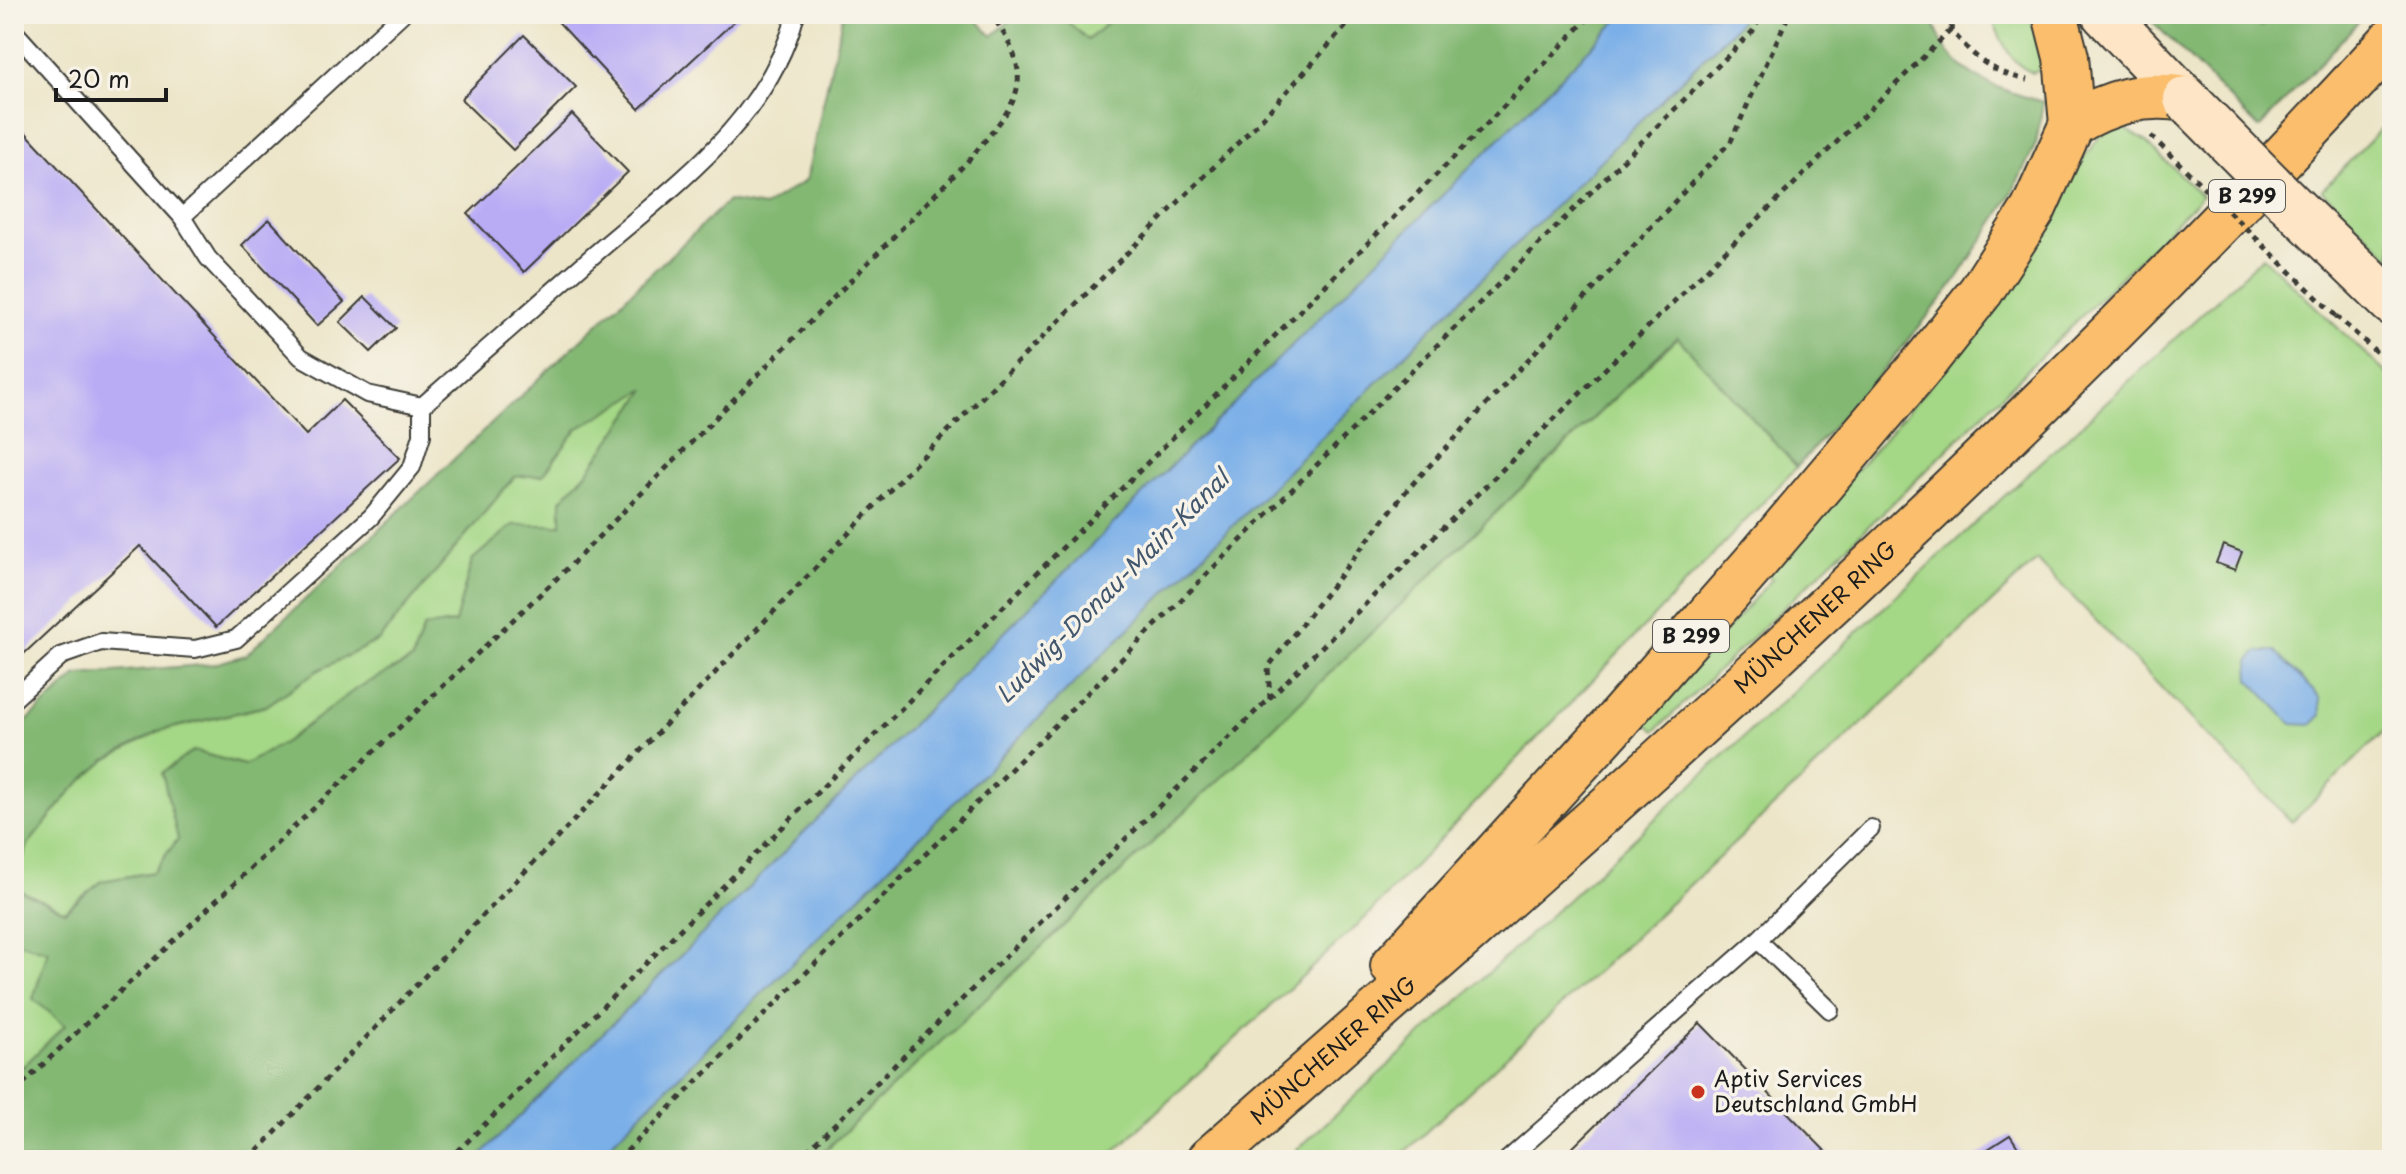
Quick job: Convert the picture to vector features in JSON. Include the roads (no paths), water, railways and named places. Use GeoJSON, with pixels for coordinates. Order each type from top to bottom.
{"type":"FeatureCollection","features":[{"type":"Feature","properties":{"kind":"main road","name":"B 299"},"geometry":{"type":"LineString","coordinates":[[1261,1114],[1605,734],[1759,558],[1964,315],[2033,210],[2072,124],[2066,57],[2055,14]]}},
{"type":"Feature","properties":{"kind":"main road"},"geometry":{"type":"LineString","coordinates":[[2104,14],[2381,293]]}},
{"type":"Feature","properties":{"kind":"main road","name":"MÜNCHENER RING"},"geometry":{"type":"LineString","coordinates":[[1209,1160],[1488,915],[1909,530],[2204,241],[2392,40]]}},
{"type":"Feature","properties":{"kind":"main road"},"geometry":{"type":"LineString","coordinates":[[2072,124],[2118,101],[2155,96],[2186,99]]}},
{"type":"Feature","properties":{"kind":"lane"},"geometry":{"type":"LineString","coordinates":[[182,217],[402,14]]}},
{"type":"Feature","properties":{"kind":"lane"},"geometry":{"type":"LineString","coordinates":[[14,699],[61,656],[101,642],[195,649],[236,639],[371,517],[412,467],[422,435],[422,406],[716,149],[758,98],[789,41],[796,14]]}},
{"type":"Feature","properties":{"kind":"lane"},"geometry":{"type":"LineString","coordinates":[[14,31],[182,217],[208,258],[301,357],[367,394],[422,406]]}},
{"type":"Feature","properties":{"kind":"lane"},"geometry":{"type":"LineString","coordinates":[[1507,1160],[1758,940],[1871,828]]}},
{"type":"Feature","properties":{"kind":"lane"},"geometry":{"type":"LineString","coordinates":[[1758,940],[1830,1010]]}},
{"type":"Feature","properties":{"kind":"water","name":"Ludwig-Donau-Main-Kanal"},"geometry":{"type":"Polygon","coordinates":[[[1624,14],[1743,14],[1737,25],[594,1160],[476,1160],[1624,14]]]}},
{"type":"Feature","properties":{"kind":"water"},"geometry":{"type":"Polygon","coordinates":[[[2259,651],[2275,651],[2320,698],[2321,715],[2311,725],[2292,724],[2250,680],[2249,661],[2259,651]]]}},
{"type":"Feature","properties":{"kind":"place","name":"Aptiv Services Deutschland GmbH"},"geometry":{"type":"Point","coordinates":[1698,1092]}}]}
